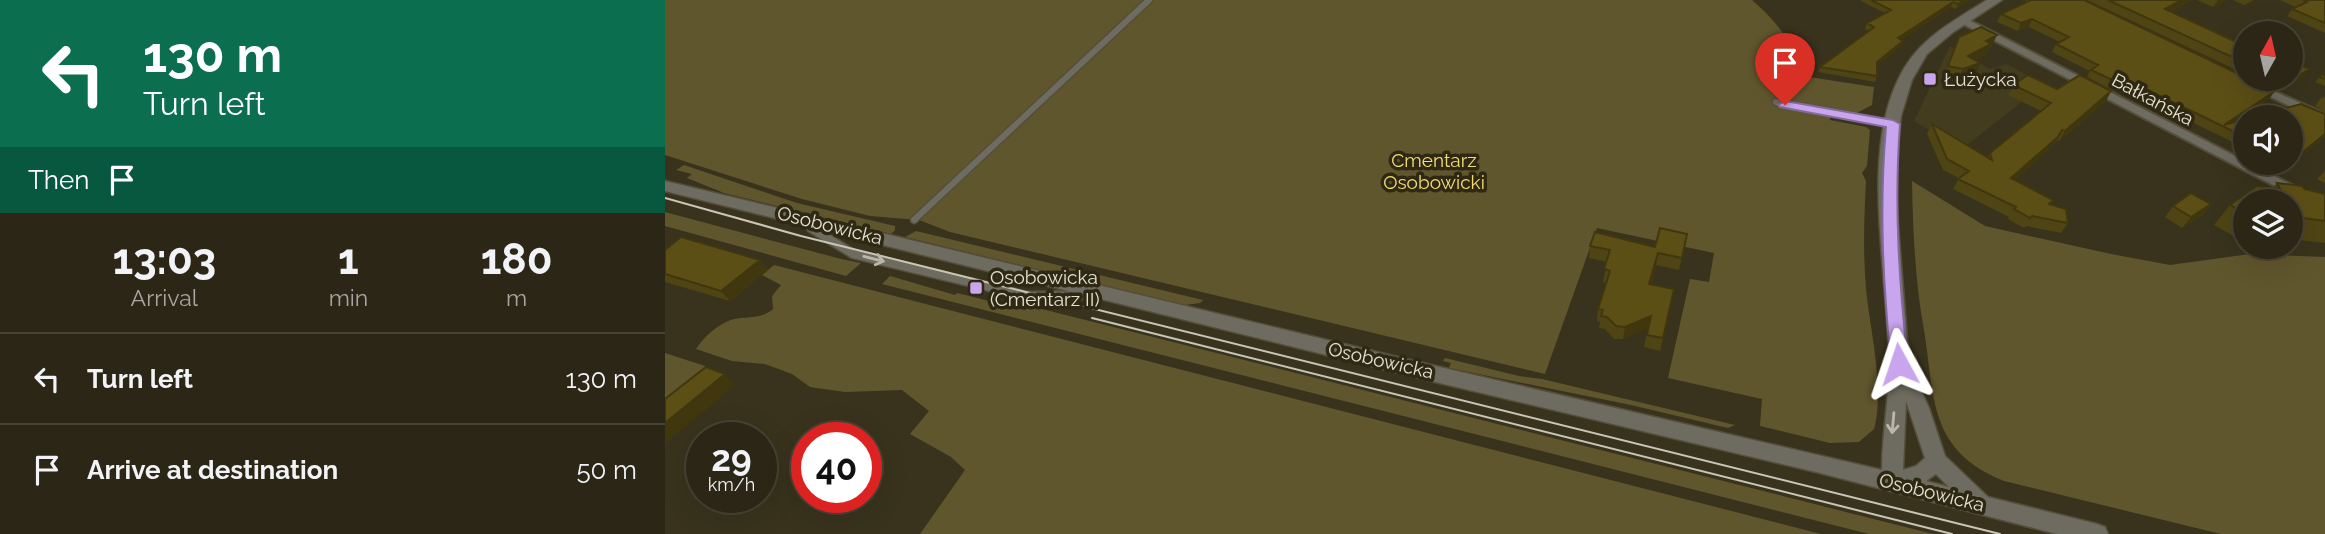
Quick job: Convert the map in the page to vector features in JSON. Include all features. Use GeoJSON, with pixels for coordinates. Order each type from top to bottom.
{"type":"FeatureCollection","features":[{"type":"Feature","properties":{"kind":"street"},"geometry":{"type":"LineString","coordinates":[[1936,461],[1923,473],[1893,482],[1892,437],[1899,364],[1889,262],[1889,172],[1893,124],[1898,99],[1922,52],[1996,0]]}},
{"type":"Feature","properties":{"kind":"street","name":"Bałkańska"},"geometry":{"type":"LineString","coordinates":[[1965,21],[2325,208]]}},
{"type":"Feature","properties":{"kind":"street"},"geometry":{"type":"LineString","coordinates":[[2266,91],[2325,119]]}},
{"type":"Feature","properties":{"kind":"street","name":"Osobowicka"},"geometry":{"type":"LineString","coordinates":[[665,186],[1893,482],[2097,534]]}},
{"type":"Feature","properties":{"kind":"street"},"geometry":{"type":"LineString","coordinates":[[1899,364],[1919,408],[1936,461],[1983,505]]}},
{"type":"Feature","properties":{"kind":"lane"},"geometry":{"type":"LineString","coordinates":[[914,219],[1149,0]]}},
{"type":"Feature","properties":{"kind":"lane"},"geometry":{"type":"LineString","coordinates":[[1776,102],[1893,124]]}},
{"type":"Feature","properties":{"kind":"shaded area"},"geometry":{"type":"Polygon","coordinates":[[[1950,46],[1990,69],[2007,64],[2043,85],[1962,149],[1914,121],[1950,46]]]}},
{"type":"Feature","properties":{"kind":"green space","name":"Cmentarz Osobowicki"},"geometry":{"type":"Polygon","coordinates":[[[665,0],[1752,0],[1773,21],[1790,45],[1799,64],[1796,75],[1874,87],[1872,105],[1857,113],[1831,108],[1830,120],[1870,130],[1867,166],[1862,173],[1866,181],[1864,262],[1878,396],[1874,429],[1859,442],[1830,443],[1760,426],[1762,399],[1668,378],[1690,279],[1709,282],[1714,253],[1597,228],[1545,374],[950,232],[919,220],[870,216],[802,199],[665,155],[665,0]]]}},
{"type":"Feature","properties":{"kind":"green space"},"geometry":{"type":"Polygon","coordinates":[[[684,165],[797,203],[895,226],[895,230],[891,234],[724,193],[687,178],[692,174],[676,170],[684,165]]]}},
{"type":"Feature","properties":{"kind":"green space"},"geometry":{"type":"Polygon","coordinates":[[[1912,181],[1985,226],[2170,265],[2233,256],[2233,259],[2325,257],[2325,534],[2221,534],[2004,481],[1979,468],[1961,454],[1948,438],[1934,399],[1921,312],[1912,181]]]}},
{"type":"Feature","properties":{"kind":"green space"},"geometry":{"type":"Polygon","coordinates":[[[665,212],[861,263],[846,276],[665,226],[665,212]]]}},
{"type":"Feature","properties":{"kind":"green space"},"geometry":{"type":"Polygon","coordinates":[[[916,231],[1203,300],[1185,305],[905,237],[916,231]]]}},
{"type":"Feature","properties":{"kind":"green space"},"geometry":{"type":"Polygon","coordinates":[[[774,265],[1821,534],[920,534],[965,470],[951,457],[910,434],[929,411],[902,390],[845,392],[810,387],[792,374],[765,364],[732,361],[696,349],[709,334],[726,322],[756,317],[773,309],[772,296],[781,285],[762,275],[774,265]]]}},
{"type":"Feature","properties":{"kind":"green space"},"geometry":{"type":"Polygon","coordinates":[[[890,276],[955,295],[957,293],[1025,310],[1030,306],[1933,534],[1869,534],[882,284],[890,276]]]}},
{"type":"Feature","properties":{"kind":"green space"},"geometry":{"type":"Polygon","coordinates":[[[665,353],[708,367],[710,371],[665,407],[665,353]]]}},
{"type":"Feature","properties":{"kind":"green space"},"geometry":{"type":"Polygon","coordinates":[[[1445,358],[1735,425],[1728,428],[1449,368],[1451,363],[1443,361],[1445,358]]]}},
{"type":"Feature","properties":{"kind":"building"},"geometry":{"type":"Polygon","coordinates":[[[1871,0],[1964,0],[1958,4],[1953,2],[1898,38],[1903,41],[1877,62],[1877,76],[1820,67],[1874,27],[1867,23],[1891,10],[1871,0]]]}},
{"type":"Feature","properties":{"kind":"building"},"geometry":{"type":"Polygon","coordinates":[[[2031,0],[2084,0],[2233,71],[2233,91],[2275,91],[2254,105],[2233,105],[2233,119],[2224,125],[2233,122],[2233,131],[2127,80],[2121,84],[2091,70],[2098,65],[2056,44],[2069,37],[2032,19],[2021,23],[2001,14],[2031,0]]]}},
{"type":"Feature","properties":{"kind":"building"},"geometry":{"type":"Polygon","coordinates":[[[2108,0],[2182,0],[2165,9],[2233,40],[2233,57],[2108,0]]]}},
{"type":"Feature","properties":{"kind":"building"},"geometry":{"type":"Polygon","coordinates":[[[2303,0],[2325,0],[2325,23],[2292,9],[2307,2],[2303,0]]]}},
{"type":"Feature","properties":{"kind":"building"},"geometry":{"type":"Polygon","coordinates":[[[1981,27],[1997,35],[1986,41],[1991,44],[1968,56],[1980,63],[1963,69],[1948,66],[1959,37],[1981,27]]]}},
{"type":"Feature","properties":{"kind":"building"},"geometry":{"type":"Polygon","coordinates":[[[2028,75],[2057,89],[2080,75],[2111,91],[2065,131],[2062,130],[2058,137],[2011,178],[2053,200],[2049,204],[2066,209],[2068,223],[2032,216],[2030,218],[2014,209],[2016,207],[1958,179],[1969,171],[1947,159],[1932,124],[1992,160],[1990,153],[2051,103],[2013,85],[2028,75]]]}},
{"type":"Feature","properties":{"kind":"building"},"geometry":{"type":"Polygon","coordinates":[[[2301,104],[2325,114],[2325,134],[2303,152],[2303,105],[2297,105],[2301,104]]]}},
{"type":"Feature","properties":{"kind":"building"},"geometry":{"type":"Polygon","coordinates":[[[2277,183],[2302,186],[2325,194],[2325,221],[2303,218],[2303,189],[2280,189],[2277,183]]]}},
{"type":"Feature","properties":{"kind":"building"},"geometry":{"type":"Polygon","coordinates":[[[2257,186],[2280,189],[2253,189],[2257,186]]]}},
{"type":"Feature","properties":{"kind":"building"},"geometry":{"type":"Polygon","coordinates":[[[2191,193],[2211,204],[2191,217],[2173,206],[2191,193]]]}},
{"type":"Feature","properties":{"kind":"building"},"geometry":{"type":"Polygon","coordinates":[[[1660,228],[1687,234],[1682,258],[1658,253],[1649,284],[1674,289],[1663,338],[1647,335],[1651,316],[1625,327],[1616,326],[1607,317],[1601,316],[1603,310],[1598,309],[1610,271],[1604,269],[1610,250],[1590,246],[1595,232],[1655,247],[1660,228]]]}},
{"type":"Feature","properties":{"kind":"building"},"geometry":{"type":"Polygon","coordinates":[[[681,237],[760,260],[721,291],[665,274],[665,250],[681,237]]]}},
{"type":"Feature","properties":{"kind":"building"},"geometry":{"type":"Polygon","coordinates":[[[706,367],[725,374],[665,423],[665,399],[706,367]]]}},
{"type":"Feature","properties":{"kind":"tram line"},"geometry":{"type":"LineString","coordinates":[[665,198],[801,236],[2000,534]]}},
{"type":"Feature","properties":{"kind":"tram line"},"geometry":{"type":"LineString","coordinates":[[1092,318],[1952,534]]}},
{"type":"Feature","properties":{"kind":"place","name":"Łużycka"},"geometry":{"type":"Point","coordinates":[1930,79]}},
{"type":"Feature","properties":{"kind":"place","name":"Osobowicka (Cmentarz II)"},"geometry":{"type":"Point","coordinates":[976,288]}},
{"type":"Feature","properties":{"kind":"route"},"geometry":{"type":"LineString","coordinates":[[1785,105],[1893,124],[1889,172],[1889,262],[1899,364]]}}]}
